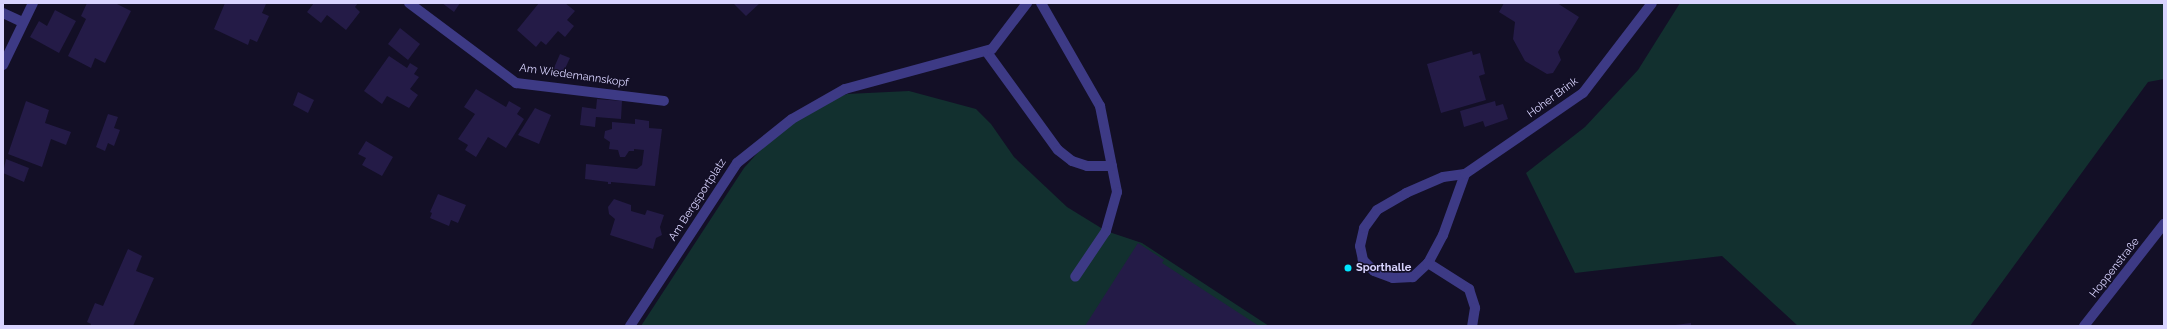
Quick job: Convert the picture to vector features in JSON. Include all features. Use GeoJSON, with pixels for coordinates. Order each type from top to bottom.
{"type":"FeatureCollection","features":[{"type":"Feature","properties":{"kind":"street"},"geometry":{"type":"LineString","coordinates":[[3,65],[22,22],[33,3]]}},
{"type":"Feature","properties":{"kind":"street","name":"Am Wiedemannskopf"},"geometry":{"type":"LineString","coordinates":[[409,3],[516,83],[664,101]]}},
{"type":"Feature","properties":{"kind":"street"},"geometry":{"type":"LineString","coordinates":[[1027,3],[989,50],[1058,150],[1080,164],[1112,166]]}},
{"type":"Feature","properties":{"kind":"street"},"geometry":{"type":"LineString","coordinates":[[1040,3],[1100,106],[1117,192],[1106,231],[1076,277]]}},
{"type":"Feature","properties":{"kind":"street","name":"Hoher Brink"},"geometry":{"type":"LineString","coordinates":[[1465,174],[1443,235],[1428,263],[1413,277],[1393,278],[1374,271],[1363,260],[1360,246],[1364,228],[1377,210],[1406,193],[1443,177],[1465,174],[1583,93],[1652,3]]}},
{"type":"Feature","properties":{"kind":"street"},"geometry":{"type":"LineString","coordinates":[[3,13],[22,22]]}},
{"type":"Feature","properties":{"kind":"street","name":"Am Bergsportplatz"},"geometry":{"type":"LineString","coordinates":[[630,326],[737,163],[792,119],[845,89],[989,50]]}},
{"type":"Feature","properties":{"kind":"street","name":"Hoppenstraße"},"geometry":{"type":"LineString","coordinates":[[2084,326],[2164,224]]}},
{"type":"Feature","properties":{"kind":"street"},"geometry":{"type":"LineString","coordinates":[[1428,263],[1469,289],[1475,308],[1472,326]]}},
{"type":"Feature","properties":{"kind":"green space"},"geometry":{"type":"Polygon","coordinates":[[[1680,3],[2164,3],[2164,79],[2148,82],[1970,326],[1798,326],[1722,256],[1575,273],[1526,173],[1585,127],[1638,70],[1680,3]]]}},
{"type":"Feature","properties":{"kind":"green space"},"geometry":{"type":"Polygon","coordinates":[[[909,91],[976,109],[991,124],[1014,157],[1067,207],[1106,231],[1142,243],[1269,326],[641,326],[744,168],[762,148],[792,122],[821,104],[847,94],[909,91]]]}},
{"type":"Feature","properties":{"kind":"building"},"geometry":{"type":"Polygon","coordinates":[[[87,3],[115,3],[131,11],[105,63],[95,58],[91,68],[68,56],[86,19],[81,16],[87,3]]]}},
{"type":"Feature","properties":{"kind":"building"},"geometry":{"type":"Polygon","coordinates":[[[225,3],[266,4],[262,13],[269,16],[257,42],[250,39],[248,45],[214,29],[225,3]]]}},
{"type":"Feature","properties":{"kind":"building"},"geometry":{"type":"Polygon","coordinates":[[[314,3],[358,3],[355,7],[360,12],[346,30],[327,15],[321,23],[307,12],[314,3]]]}},
{"type":"Feature","properties":{"kind":"building"},"geometry":{"type":"Polygon","coordinates":[[[442,3],[460,3],[454,12],[442,3]]]}},
{"type":"Feature","properties":{"kind":"building"},"geometry":{"type":"Polygon","coordinates":[[[539,3],[565,3],[575,11],[567,20],[574,26],[565,37],[558,31],[546,45],[541,41],[536,47],[517,30],[539,3]]]}},
{"type":"Feature","properties":{"kind":"building"},"geometry":{"type":"Polygon","coordinates":[[[733,3],[760,3],[746,16],[733,3]]]}},
{"type":"Feature","properties":{"kind":"building"},"geometry":{"type":"Polygon","coordinates":[[[1504,3],[1557,3],[1579,17],[1558,52],[1561,60],[1553,73],[1547,74],[1525,61],[1513,39],[1515,22],[1499,12],[1504,3]]]}},
{"type":"Feature","properties":{"kind":"building"},"geometry":{"type":"Polygon","coordinates":[[[55,10],[76,21],[59,53],[30,37],[39,21],[47,26],[55,10]]]}},
{"type":"Feature","properties":{"kind":"building"},"geometry":{"type":"Polygon","coordinates":[[[400,28],[420,44],[408,60],[388,44],[400,28]]]}},
{"type":"Feature","properties":{"kind":"building"},"geometry":{"type":"Polygon","coordinates":[[[1472,51],[1473,55],[1480,53],[1485,74],[1479,76],[1486,100],[1441,113],[1427,64],[1472,51]]]}},
{"type":"Feature","properties":{"kind":"building"},"geometry":{"type":"Polygon","coordinates":[[[560,54],[570,58],[562,75],[553,70],[560,54]]]}},
{"type":"Feature","properties":{"kind":"building"},"geometry":{"type":"Polygon","coordinates":[[[389,56],[407,68],[410,63],[418,68],[414,74],[419,77],[410,89],[418,95],[409,108],[387,96],[382,104],[364,91],[389,56]]]}},
{"type":"Feature","properties":{"kind":"building"},"geometry":{"type":"Polygon","coordinates":[[[476,89],[506,107],[509,101],[521,108],[517,114],[524,119],[506,148],[488,137],[476,157],[465,150],[468,145],[458,139],[475,114],[464,107],[476,89]]]}},
{"type":"Feature","properties":{"kind":"building"},"geometry":{"type":"Polygon","coordinates":[[[298,92],[314,100],[308,113],[293,105],[298,92]]]}},
{"type":"Feature","properties":{"kind":"building"},"geometry":{"type":"Polygon","coordinates":[[[597,99],[622,101],[621,119],[596,117],[595,127],[580,125],[582,107],[596,109],[597,99]]]}},
{"type":"Feature","properties":{"kind":"building"},"geometry":{"type":"Polygon","coordinates":[[[26,101],[49,110],[45,123],[71,132],[66,145],[51,139],[42,167],[8,154],[26,101]]]}},
{"type":"Feature","properties":{"kind":"building"},"geometry":{"type":"Polygon","coordinates":[[[1495,101],[1496,106],[1503,104],[1508,119],[1485,127],[1483,121],[1464,127],[1460,111],[1495,101]]]}},
{"type":"Feature","properties":{"kind":"building"},"geometry":{"type":"Polygon","coordinates":[[[535,108],[551,115],[539,144],[518,135],[535,108]]]}},
{"type":"Feature","properties":{"kind":"building"},"geometry":{"type":"Polygon","coordinates":[[[108,114],[118,117],[114,128],[120,130],[114,146],[108,143],[105,151],[96,147],[108,114]]]}},
{"type":"Feature","properties":{"kind":"building"},"geometry":{"type":"Polygon","coordinates":[[[635,119],[649,121],[649,128],[662,129],[655,186],[611,182],[611,184],[608,184],[608,182],[585,179],[586,164],[637,169],[642,165],[644,150],[634,149],[634,151],[629,151],[625,157],[620,157],[618,150],[609,149],[610,142],[604,138],[605,131],[612,129],[612,122],[635,124],[635,119]]]}},
{"type":"Feature","properties":{"kind":"building"},"geometry":{"type":"Polygon","coordinates":[[[366,141],[393,157],[382,176],[362,165],[366,158],[358,154],[366,141]]]}},
{"type":"Feature","properties":{"kind":"building"},"geometry":{"type":"Polygon","coordinates":[[[6,159],[29,168],[24,182],[3,173],[6,159]]]}},
{"type":"Feature","properties":{"kind":"building"},"geometry":{"type":"Polygon","coordinates":[[[438,194],[466,205],[458,223],[451,220],[449,226],[430,218],[432,213],[430,212],[438,194]]]}},
{"type":"Feature","properties":{"kind":"building"},"geometry":{"type":"Polygon","coordinates":[[[614,199],[631,205],[631,211],[645,215],[647,210],[664,215],[660,227],[662,235],[656,238],[653,249],[610,235],[615,219],[609,214],[608,207],[614,199]]]}},
{"type":"Feature","properties":{"kind":"building"},"geometry":{"type":"Polygon","coordinates":[[[1138,243],[1164,260],[1162,263],[1259,326],[1085,326],[1138,243]]]}},
{"type":"Feature","properties":{"kind":"building"},"geometry":{"type":"Polygon","coordinates":[[[128,249],[142,256],[136,271],[154,278],[133,326],[90,326],[91,324],[87,322],[95,303],[103,306],[128,249]]]}},
{"type":"Feature","properties":{"kind":"building"},"geometry":{"type":"Polygon","coordinates":[[[1691,323],[1691,326],[1675,326],[1675,325],[1691,323]]]}},
{"type":"Feature","properties":{"kind":"place","name":"Sporthalle"},"geometry":{"type":"Point","coordinates":[1348,268]}}]}
